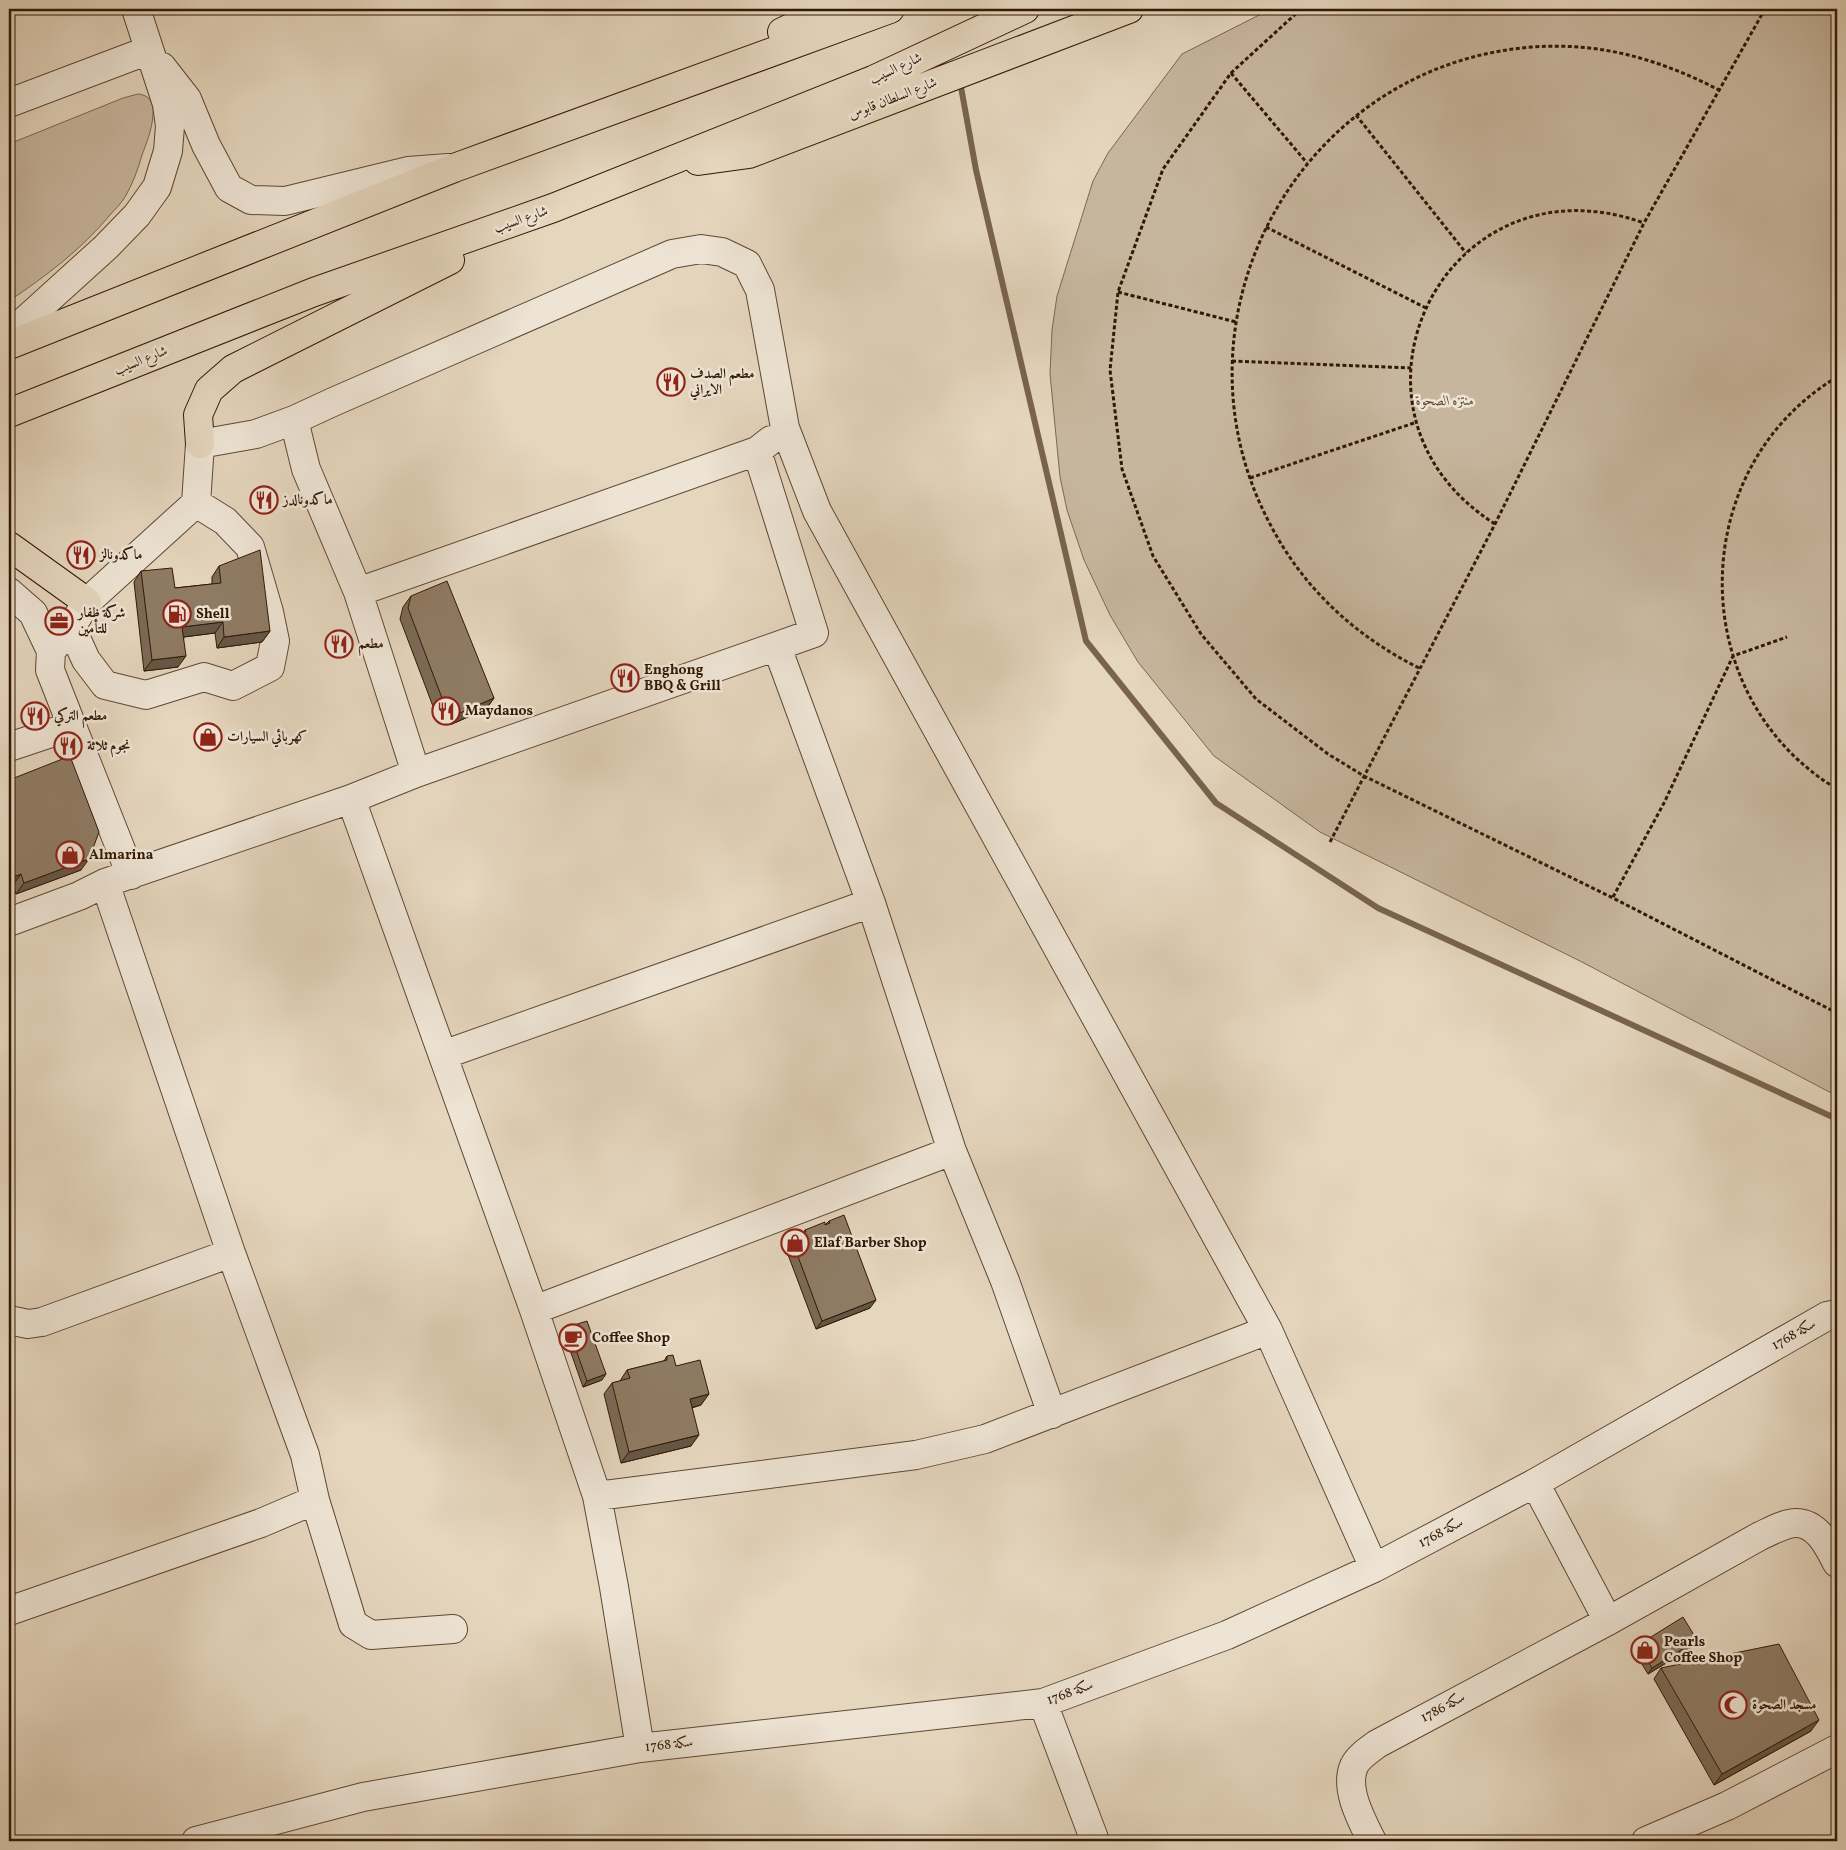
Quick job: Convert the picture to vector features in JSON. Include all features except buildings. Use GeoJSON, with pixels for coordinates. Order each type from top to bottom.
{"type":"FeatureCollection","features":[{"type":"Feature","properties":{"kind":"highway"},"geometry":{"type":"LineString","coordinates":[[685,83],[738,53],[831,9]]}},
{"type":"Feature","properties":{"kind":"highway"},"geometry":{"type":"LineString","coordinates":[[9,345],[454,168],[890,9]]}},
{"type":"Feature","properties":{"kind":"highway","name":"شارع السيب"},"geometry":{"type":"LineString","coordinates":[[9,413],[314,292],[553,208],[873,80],[1025,9]]}},
{"type":"Feature","properties":{"kind":"highway","name":"شارع السلطان قابوس"},"geometry":{"type":"LineString","coordinates":[[652,168],[750,154],[1129,9]]}},
{"type":"Feature","properties":{"kind":"highway"},"geometry":{"type":"LineString","coordinates":[[200,444],[198,415],[209,390],[233,369],[553,208]]}},
{"type":"Feature","properties":{"kind":"highway"},"geometry":{"type":"LineString","coordinates":[[9,546],[86,602]]}},
{"type":"Feature","properties":{"kind":"street"},"geometry":{"type":"LineString","coordinates":[[9,335],[106,247],[137,215],[157,187],[168,151],[170,126],[167,104],[136,9]]}},
{"type":"Feature","properties":{"kind":"street"},"geometry":{"type":"LineString","coordinates":[[9,104],[148,50]]}},
{"type":"Feature","properties":{"kind":"street"},"geometry":{"type":"LineString","coordinates":[[148,50],[187,99],[206,145],[229,188],[251,200],[285,201],[408,171],[454,168]]}},
{"type":"Feature","properties":{"kind":"street"},"geometry":{"type":"LineString","coordinates":[[51,651],[71,627],[86,602],[196,503],[200,444],[256,434],[294,420],[672,254],[701,249],[722,252],[747,264],[760,290],[785,428],[818,511],[1268,1330],[1374,1568]]}},
{"type":"Feature","properties":{"kind":"street"},"geometry":{"type":"LineString","coordinates":[[294,420],[306,469],[358,592],[416,773]]}},
{"type":"Feature","properties":{"kind":"street"},"geometry":{"type":"LineString","coordinates":[[358,592],[757,451],[785,428]]}},
{"type":"Feature","properties":{"kind":"street"},"geometry":{"type":"LineString","coordinates":[[9,922],[79,896],[105,883],[351,799],[416,773],[814,633],[757,451]]}},
{"type":"Feature","properties":{"kind":"street"},"geometry":{"type":"LineString","coordinates":[[71,627],[86,660],[105,685],[146,695],[204,677],[233,686],[270,668],[274,641],[269,612],[250,547],[225,520],[196,503]]}},
{"type":"Feature","properties":{"kind":"street"},"geometry":{"type":"LineString","coordinates":[[9,592],[33,613],[51,651],[50,670],[131,875]]}},
{"type":"Feature","properties":{"kind":"street"},"geometry":{"type":"LineString","coordinates":[[777,647],[871,903],[952,1151],[1005,1281],[1052,1414]]}},
{"type":"Feature","properties":{"kind":"street"},"geometry":{"type":"LineString","coordinates":[[9,747],[72,726]]}},
{"type":"Feature","properties":{"kind":"street"},"geometry":{"type":"LineString","coordinates":[[351,799],[534,1310],[597,1496],[640,1748]]}},
{"type":"Feature","properties":{"kind":"street"},"geometry":{"type":"LineString","coordinates":[[105,883],[231,1253],[305,1455],[315,1500],[352,1624],[371,1635],[453,1629]]}},
{"type":"Feature","properties":{"kind":"street"},"geometry":{"type":"LineString","coordinates":[[443,1054],[871,903]]}},
{"type":"Feature","properties":{"kind":"street"},"geometry":{"type":"LineString","coordinates":[[534,1310],[952,1151]]}},
{"type":"Feature","properties":{"kind":"street"},"geometry":{"type":"LineString","coordinates":[[9,1320],[28,1324],[42,1322],[231,1253]]}},
{"type":"Feature","properties":{"kind":"street","name":"سكة 1768"},"geometry":{"type":"LineString","coordinates":[[196,1841],[363,1797],[640,1748],[1043,1703],[1227,1635],[1374,1568],[1535,1483],[1827,1316],[1837,1314]]}},
{"type":"Feature","properties":{"kind":"street"},"geometry":{"type":"LineString","coordinates":[[597,1496],[916,1455],[985,1439],[1268,1330]]}},
{"type":"Feature","properties":{"kind":"street"},"geometry":{"type":"LineString","coordinates":[[1535,1483],[1608,1620]]}},
{"type":"Feature","properties":{"kind":"street"},"geometry":{"type":"LineString","coordinates":[[9,1611],[261,1523],[315,1500]]}},
{"type":"Feature","properties":{"kind":"street","name":"سكة 1786"},"geometry":{"type":"LineString","coordinates":[[1372,1841],[1357,1808],[1352,1789],[1352,1775],[1355,1765],[1376,1744],[1760,1536],[1796,1523],[1811,1527],[1822,1536],[1837,1563]]}},
{"type":"Feature","properties":{"kind":"street"},"geometry":{"type":"LineString","coordinates":[[1043,1703],[1095,1841]]}},
{"type":"Feature","properties":{"kind":"street"},"geometry":{"type":"LineString","coordinates":[[1646,1841],[1727,1806],[1837,1749]]}},
{"type":"Feature","properties":{"kind":"path"},"geometry":{"type":"LineString","coordinates":[[1301,9],[1231,74],[1163,169],[1118,292],[1110,370],[1122,469],[1153,556],[1201,634],[1256,699],[1328,754],[1364,776],[1613,898],[1837,1013]]}},
{"type":"Feature","properties":{"kind":"path"},"geometry":{"type":"LineString","coordinates":[[1330,842],[1495,524],[1644,223],[1765,9]]}},
{"type":"Feature","properties":{"kind":"path"},"geometry":{"type":"LineString","coordinates":[[1419,668],[1389,652],[1360,632],[1339,614],[1312,586],[1279,542],[1264,513],[1250,478],[1236,423],[1232,387],[1232,361],[1236,322],[1246,277],[1266,227],[1288,189],[1329,139],[1356,115],[1400,86],[1444,66],[1495,52],[1533,47],[1583,47],[1627,54],[1668,66],[1719,90]]}},
{"type":"Feature","properties":{"kind":"path"},"geometry":{"type":"LineString","coordinates":[[1231,74],[1307,164]]}},
{"type":"Feature","properties":{"kind":"path"},"geometry":{"type":"LineString","coordinates":[[1356,115],[1466,253]]}},
{"type":"Feature","properties":{"kind":"path"},"geometry":{"type":"LineString","coordinates":[[1495,524],[1465,502],[1448,483],[1431,459],[1417,422],[1411,394],[1411,368],[1415,342],[1426,308],[1442,280],[1466,253],[1486,237],[1509,224],[1554,211],[1585,210],[1605,211],[1644,223]]}},
{"type":"Feature","properties":{"kind":"path"},"geometry":{"type":"LineString","coordinates":[[1266,227],[1426,308]]}},
{"type":"Feature","properties":{"kind":"path"},"geometry":{"type":"LineString","coordinates":[[1118,292],[1236,322]]}},
{"type":"Feature","properties":{"kind":"path"},"geometry":{"type":"LineString","coordinates":[[1232,361],[1411,368]]}},
{"type":"Feature","properties":{"kind":"path"},"geometry":{"type":"LineString","coordinates":[[1837,377],[1802,403],[1771,436],[1750,469],[1735,504],[1724,547],[1722,580],[1724,618],[1733,656],[1747,691],[1773,732],[1804,765],[1837,789]]}},
{"type":"Feature","properties":{"kind":"path"},"geometry":{"type":"LineString","coordinates":[[1250,478],[1417,422]]}},
{"type":"Feature","properties":{"kind":"path"},"geometry":{"type":"LineString","coordinates":[[1613,898],[1664,803],[1733,656],[1787,637]]}},
{"type":"Feature","properties":{"kind":"green space","name":"منتزه الصحوة"},"geometry":{"type":"Polygon","coordinates":[[[1271,9],[1837,9],[1837,1096],[1580,961],[1320,832],[1214,756],[1138,662],[1110,615],[1084,560],[1067,510],[1060,477],[1050,374],[1052,330],[1057,296],[1093,181],[1108,153],[1182,54],[1271,9]]]}},
{"type":"Feature","properties":{"kind":"green space"},"geometry":{"type":"Polygon","coordinates":[[[138,94],[146,96],[150,100],[153,107],[152,120],[137,172],[125,197],[99,228],[75,251],[50,272],[9,301],[9,144],[123,98],[138,94]]]}},
{"type":"Feature","properties":{"kind":"waterway"},"geometry":{"type":"LineString","coordinates":[[961,87],[976,170],[1086,641],[1216,803],[1378,908],[1837,1119]]}},
{"type":"Feature","properties":{"kind":"place","name":"مطعم الصدف الايراني"},"geometry":{"type":"Point","coordinates":[671,382]}},
{"type":"Feature","properties":{"kind":"place","name":"ماكدونالدز"},"geometry":{"type":"Point","coordinates":[264,500]}},
{"type":"Feature","properties":{"kind":"place","name":"ماكدونالز"},"geometry":{"type":"Point","coordinates":[81,555]}},
{"type":"Feature","properties":{"kind":"place","name":"Shell"},"geometry":{"type":"Point","coordinates":[177,614]}},
{"type":"Feature","properties":{"kind":"place","name":"شركة ظفار للتأمين"},"geometry":{"type":"Point","coordinates":[59,621]}},
{"type":"Feature","properties":{"kind":"place","name":"مطعم"},"geometry":{"type":"Point","coordinates":[339,644]}},
{"type":"Feature","properties":{"kind":"place","name":"Enghong BBQ & Grill"},"geometry":{"type":"Point","coordinates":[625,678]}},
{"type":"Feature","properties":{"kind":"place","name":"Maydanos"},"geometry":{"type":"Point","coordinates":[446,711]}},
{"type":"Feature","properties":{"kind":"place","name":"مطعم التركي"},"geometry":{"type":"Point","coordinates":[35,716]}},
{"type":"Feature","properties":{"kind":"place","name":"كهربائي السيارات"},"geometry":{"type":"Point","coordinates":[208,737]}},
{"type":"Feature","properties":{"kind":"place","name":"نجوم ثلاثة"},"geometry":{"type":"Point","coordinates":[68,746]}},
{"type":"Feature","properties":{"kind":"place","name":"Almarina"},"geometry":{"type":"Point","coordinates":[70,855]}},
{"type":"Feature","properties":{"kind":"place","name":"Elaf Barber Shop"},"geometry":{"type":"Point","coordinates":[795,1243]}},
{"type":"Feature","properties":{"kind":"place","name":"Coffee Shop"},"geometry":{"type":"Point","coordinates":[573,1338]}},
{"type":"Feature","properties":{"kind":"place","name":"Pearls Coffee Shop"},"geometry":{"type":"Point","coordinates":[1645,1650]}},
{"type":"Feature","properties":{"kind":"place","name":"مسجد الصحوة"},"geometry":{"type":"Point","coordinates":[1733,1705]}}]}
